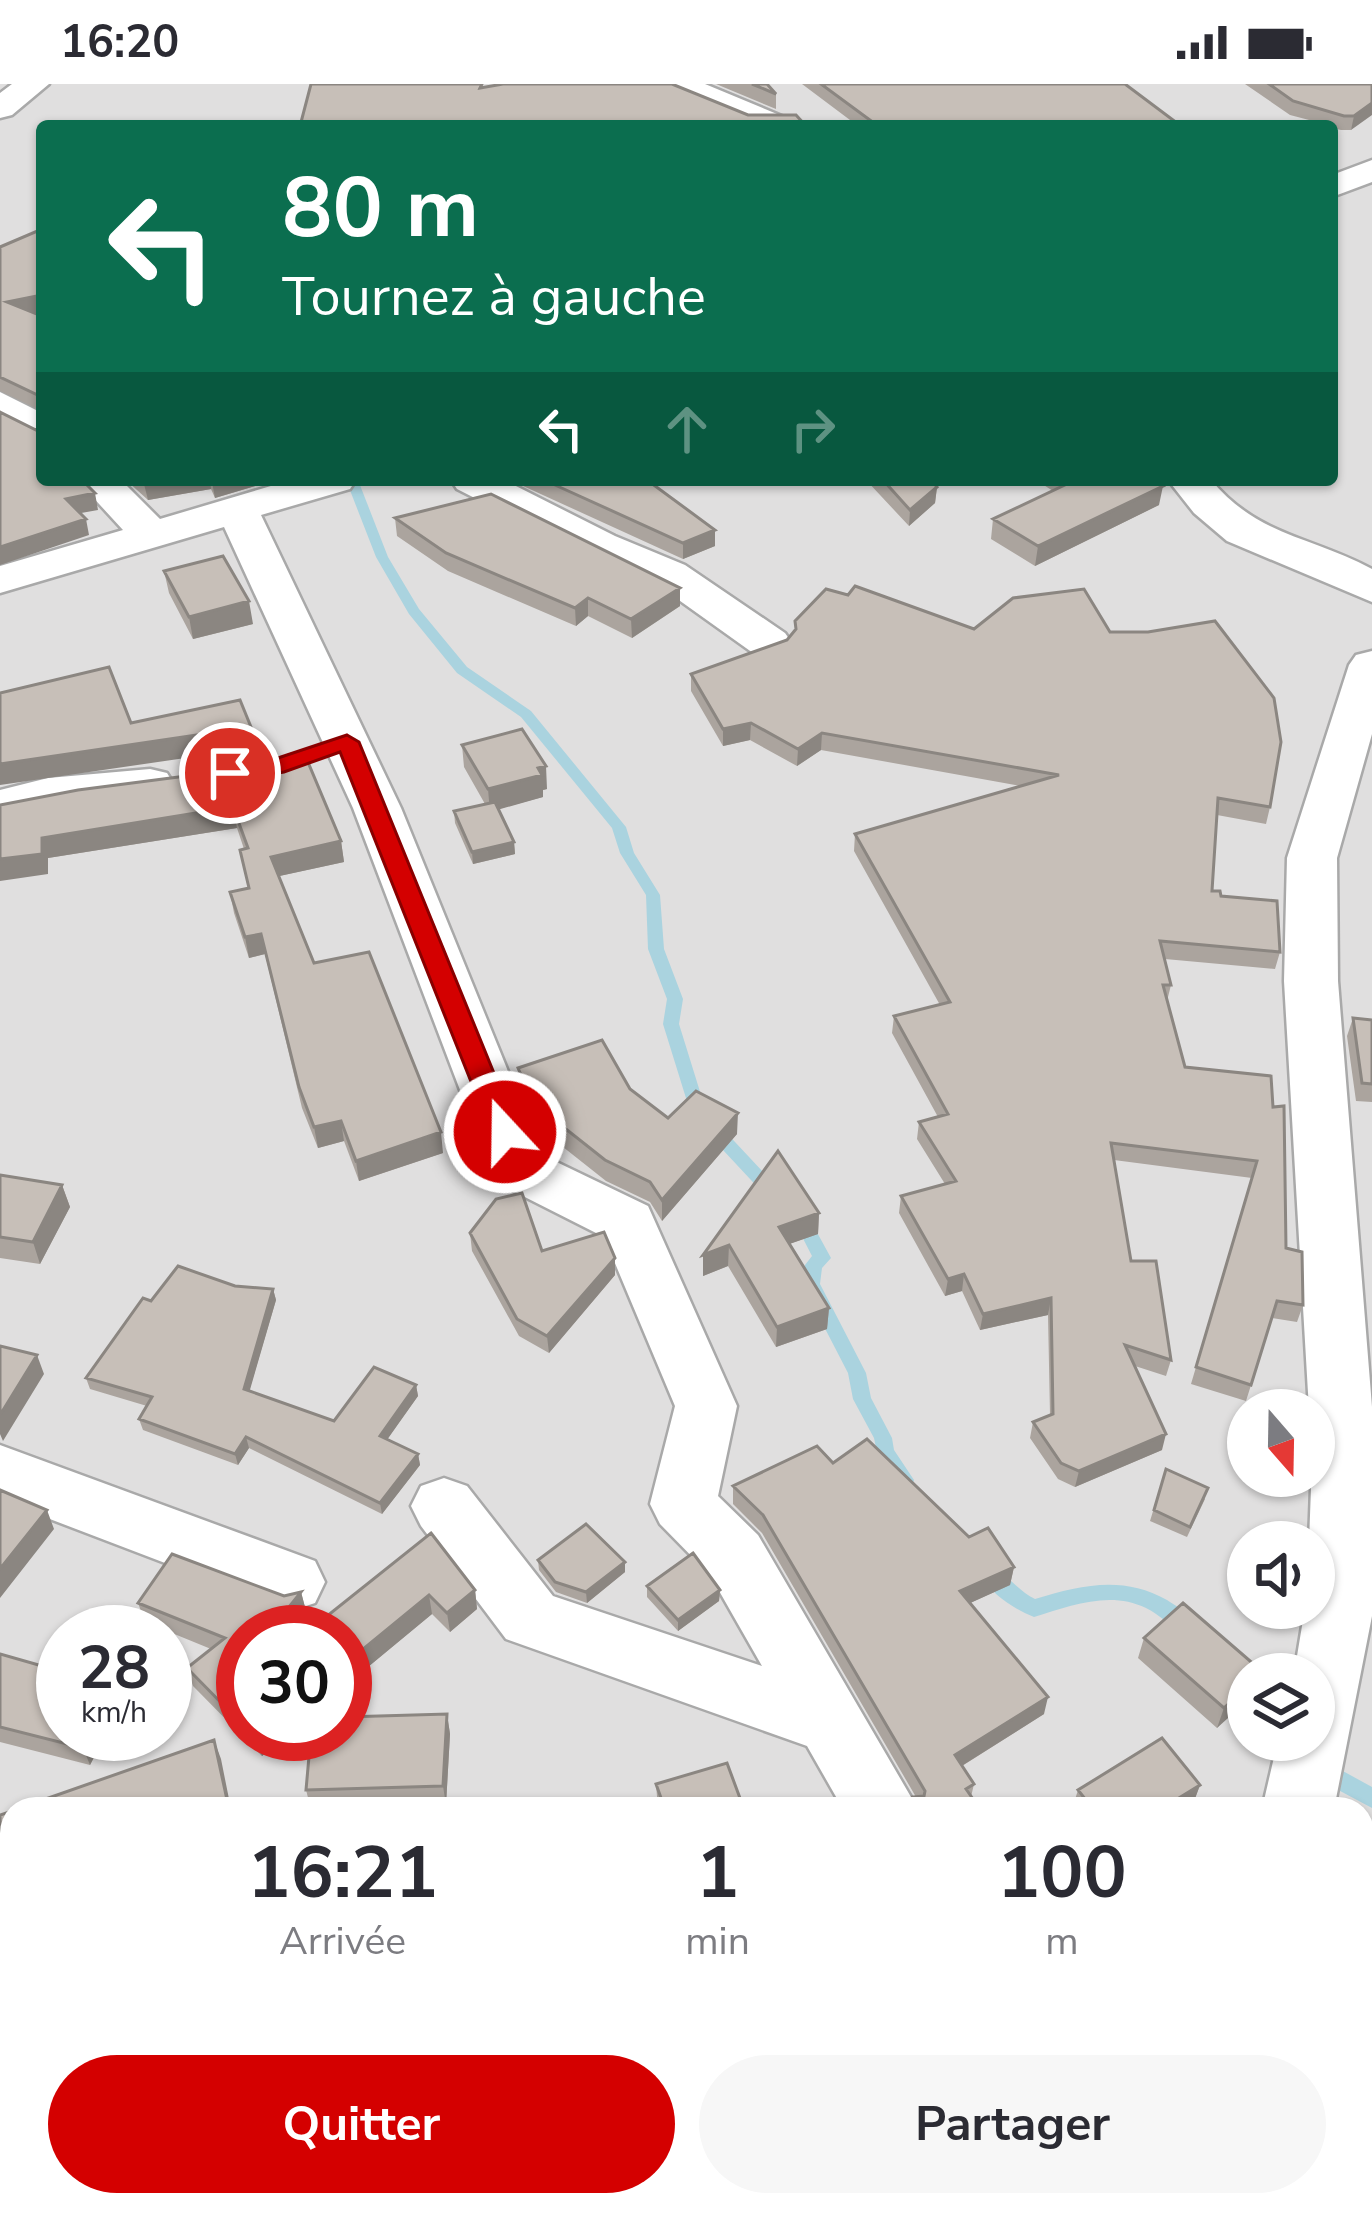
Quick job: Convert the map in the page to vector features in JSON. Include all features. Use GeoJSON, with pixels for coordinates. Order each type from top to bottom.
{"type":"FeatureCollection","features":[{"type":"Feature","properties":{"kind":"street"},"geometry":{"type":"LineString","coordinates":[[0,108],[33,84]]}},
{"type":"Feature","properties":{"kind":"street"},"geometry":{"type":"LineString","coordinates":[[676,84],[762,120]]}},
{"type":"Feature","properties":{"kind":"street"},"geometry":{"type":"LineString","coordinates":[[1338,184],[1370,171]]}},
{"type":"Feature","properties":{"kind":"street"},"geometry":{"type":"LineString","coordinates":[[0,404],[36,426]]}},
{"type":"Feature","properties":{"kind":"street"},"geometry":{"type":"LineString","coordinates":[[104,486],[154,537]]}},
{"type":"Feature","properties":{"kind":"street"},"geometry":{"type":"LineString","coordinates":[[0,580],[316,486]]}},
{"type":"Feature","properties":{"kind":"street"},"geometry":{"type":"LineString","coordinates":[[484,486],[600,545],[670,574],[769,643]]}},
{"type":"Feature","properties":{"kind":"street"},"geometry":{"type":"LineString","coordinates":[[1194,486],[1223,519],[1252,538],[1363,566]]}},
{"type":"Feature","properties":{"kind":"street"},"geometry":{"type":"LineString","coordinates":[[238,512],[330,748],[519,1168],[627,1222],[706,1406],[683,1504],[734,1555],[875,1797]]}},
{"type":"Feature","properties":{"kind":"street"},"geometry":{"type":"LineString","coordinates":[[1333,1653],[1359,1474],[1322,1189],[1311,981],[1312,858],[1372,665]]}},
{"type":"Feature","properties":{"kind":"street"},"geometry":{"type":"LineString","coordinates":[[0,806],[48,794],[184,780]]}},
{"type":"Feature","properties":{"kind":"street"},"geometry":{"type":"LineString","coordinates":[[0,1472],[291,1582]]}},
{"type":"Feature","properties":{"kind":"street"},"geometry":{"type":"LineString","coordinates":[[444,1506],[530,1618],[831,1722]]}},
{"type":"Feature","properties":{"kind":"shaded area"},"geometry":{"type":"Polygon","coordinates":[[[0,84],[1372,84],[1372,1797],[0,1797],[0,84]]]}},
{"type":"Feature","properties":{"kind":"building"},"geometry":{"type":"Polygon","coordinates":[[[311,84],[482,84],[480,88],[672,84],[748,115],[796,115],[801,120],[302,120],[311,84]]]}},
{"type":"Feature","properties":{"kind":"building"},"geometry":{"type":"Polygon","coordinates":[[[821,84],[1125,84],[1173,120],[870,120],[821,84]]]}},
{"type":"Feature","properties":{"kind":"building"},"geometry":{"type":"Polygon","coordinates":[[[1269,84],[1372,84],[1372,103],[1354,116],[1344,116],[1293,101],[1269,84]]]}},
{"type":"Feature","properties":{"kind":"building"},"geometry":{"type":"Polygon","coordinates":[[[36,232],[36,296],[7,302],[36,314],[36,394],[0,377],[0,247],[36,232]]]}},
{"type":"Feature","properties":{"kind":"building"},"geometry":{"type":"Polygon","coordinates":[[[0,412],[36,430],[36,486],[88,486],[95,493],[66,499],[86,519],[0,547],[0,412]]]}},
{"type":"Feature","properties":{"kind":"building"},"geometry":{"type":"Polygon","coordinates":[[[557,486],[655,486],[715,530],[683,543],[557,486]]]}},
{"type":"Feature","properties":{"kind":"building"},"geometry":{"type":"Polygon","coordinates":[[[888,486],[936,486],[937,487],[910,510],[888,486]]]}},
{"type":"Feature","properties":{"kind":"building"},"geometry":{"type":"Polygon","coordinates":[[[1063,486],[1163,486],[1038,546],[993,519],[1063,486]]]}},
{"type":"Feature","properties":{"kind":"building"},"geometry":{"type":"Polygon","coordinates":[[[491,494],[680,588],[631,619],[588,598],[575,608],[446,553],[395,518],[491,494]]]}},
{"type":"Feature","properties":{"kind":"building"},"geometry":{"type":"Polygon","coordinates":[[[223,556],[249,601],[189,617],[164,571],[223,556]]]}},
{"type":"Feature","properties":{"kind":"building"},"geometry":{"type":"Polygon","coordinates":[[[855,586],[974,629],[1013,598],[1084,589],[1110,632],[1148,632],[1215,621],[1274,698],[1281,742],[1270,807],[1218,798],[1212,891],[1277,901],[1280,952],[1160,941],[1171,985],[1163,985],[1185,1067],[1271,1076],[1273,1107],[1284,1106],[1286,1248],[1302,1252],[1303,1305],[1277,1301],[1251,1385],[1196,1367],[1257,1161],[1111,1143],[1131,1261],[1156,1261],[1171,1360],[1125,1345],[1166,1434],[1079,1471],[1061,1463],[1033,1422],[1053,1414],[1051,1298],[983,1314],[964,1274],[948,1279],[901,1196],[956,1181],[919,1122],[948,1114],[894,1016],[950,1002],[855,834],[1059,775],[822,733],[798,749],[751,723],[723,729],[691,674],[787,640],[796,629],[795,621],[826,589],[848,595],[855,586]]]}},
{"type":"Feature","properties":{"kind":"building"},"geometry":{"type":"Polygon","coordinates":[[[109,667],[131,723],[240,700],[251,727],[0,764],[0,693],[109,667]]]}},
{"type":"Feature","properties":{"kind":"building"},"geometry":{"type":"Polygon","coordinates":[[[522,729],[546,766],[538,768],[542,775],[488,789],[462,745],[522,729]]]}},
{"type":"Feature","properties":{"kind":"building"},"geometry":{"type":"Polygon","coordinates":[[[305,755],[341,841],[271,857],[314,963],[369,952],[441,1132],[356,1161],[341,1121],[314,1127],[299,1087],[261,934],[245,937],[230,892],[249,888],[240,850],[248,848],[233,807],[42,838],[42,854],[0,859],[0,805],[248,768],[305,755]]]}},
{"type":"Feature","properties":{"kind":"building"},"geometry":{"type":"Polygon","coordinates":[[[495,802],[514,842],[472,852],[454,811],[495,802]]]}},
{"type":"Feature","properties":{"kind":"building"},"geometry":{"type":"Polygon","coordinates":[[[1353,1018],[1372,1020],[1372,1084],[1362,1083],[1353,1018]]]}},
{"type":"Feature","properties":{"kind":"building"},"geometry":{"type":"Polygon","coordinates":[[[602,1040],[630,1089],[668,1118],[696,1091],[738,1113],[662,1200],[650,1182],[605,1160],[533,1103],[518,1068],[602,1040]]]}},
{"type":"Feature","properties":{"kind":"building"},"geometry":{"type":"Polygon","coordinates":[[[778,1151],[819,1213],[779,1227],[829,1308],[777,1327],[729,1245],[703,1255],[778,1151]]]}},
{"type":"Feature","properties":{"kind":"building"},"geometry":{"type":"Polygon","coordinates":[[[0,1175],[62,1185],[33,1242],[0,1237],[0,1175]]]}},
{"type":"Feature","properties":{"kind":"building"},"geometry":{"type":"Polygon","coordinates":[[[522,1193],[542,1251],[604,1232],[615,1258],[547,1336],[517,1319],[470,1233],[496,1199],[522,1193]]]}},
{"type":"Feature","properties":{"kind":"building"},"geometry":{"type":"Polygon","coordinates":[[[178,1266],[235,1286],[273,1289],[244,1389],[334,1421],[374,1367],[416,1385],[380,1436],[418,1454],[380,1503],[246,1437],[235,1454],[139,1419],[152,1397],[86,1378],[143,1298],[151,1301],[178,1266]]]}},
{"type":"Feature","properties":{"kind":"building"},"geometry":{"type":"Polygon","coordinates":[[[0,1346],[37,1355],[0,1415],[0,1346]]]}},
{"type":"Feature","properties":{"kind":"building"},"geometry":{"type":"Polygon","coordinates":[[[867,1439],[969,1537],[988,1528],[1014,1567],[960,1591],[1048,1697],[955,1755],[974,1784],[966,1789],[972,1797],[913,1797],[924,1796],[925,1791],[763,1515],[733,1486],[817,1446],[833,1463],[867,1439]]]}},
{"type":"Feature","properties":{"kind":"building"},"geometry":{"type":"Polygon","coordinates":[[[1166,1469],[1208,1488],[1190,1527],[1154,1510],[1166,1469]]]}},
{"type":"Feature","properties":{"kind":"building"},"geometry":{"type":"Polygon","coordinates":[[[0,1490],[47,1510],[0,1569],[0,1490]]]}},
{"type":"Feature","properties":{"kind":"building"},"geometry":{"type":"Polygon","coordinates":[[[586,1524],[625,1562],[586,1592],[555,1582],[538,1560],[586,1524]]]}},
{"type":"Feature","properties":{"kind":"building"},"geometry":{"type":"Polygon","coordinates":[[[431,1533],[475,1590],[447,1613],[429,1595],[372,1642],[372,1605],[341,1605],[431,1533]]]}},
{"type":"Feature","properties":{"kind":"building"},"geometry":{"type":"Polygon","coordinates":[[[693,1553],[720,1590],[678,1620],[647,1586],[693,1553]]]}},
{"type":"Feature","properties":{"kind":"building"},"geometry":{"type":"Polygon","coordinates":[[[172,1554],[284,1596],[301,1592],[291,1605],[216,1605],[216,1634],[192,1625],[192,1605],[138,1603],[172,1554]]]}},
{"type":"Feature","properties":{"kind":"building"},"geometry":{"type":"Polygon","coordinates":[[[1183,1603],[1241,1653],[1227,1653],[1227,1705],[1224,1708],[1144,1638],[1183,1603]]]}},
{"type":"Feature","properties":{"kind":"building"},"geometry":{"type":"Polygon","coordinates":[[[216,1645],[216,1698],[192,1673],[192,1664],[216,1645]]]}},
{"type":"Feature","properties":{"kind":"building"},"geometry":{"type":"Polygon","coordinates":[[[0,1654],[36,1664],[36,1736],[0,1727],[0,1654]]]}},
{"type":"Feature","properties":{"kind":"building"},"geometry":{"type":"Polygon","coordinates":[[[447,1714],[443,1786],[306,1790],[309,1761],[372,1761],[372,1716],[447,1714]]]}},
{"type":"Feature","properties":{"kind":"building"},"geometry":{"type":"Polygon","coordinates":[[[1162,1738],[1200,1785],[1180,1797],[1084,1797],[1078,1790],[1162,1738]]]}},
{"type":"Feature","properties":{"kind":"building"},"geometry":{"type":"Polygon","coordinates":[[[214,1740],[226,1797],[51,1797],[154,1761],[192,1761],[192,1748],[214,1740]]]}},
{"type":"Feature","properties":{"kind":"building"},"geometry":{"type":"Polygon","coordinates":[[[727,1763],[740,1797],[661,1797],[656,1784],[727,1763]]]}},
{"type":"Feature","properties":{"kind":"waterway"},"geometry":{"type":"LineString","coordinates":[[354,486],[382,557],[414,611],[462,670],[526,714],[619,827],[627,853],[653,895],[656,949],[675,999],[671,1024],[698,1111]]}},
{"type":"Feature","properties":{"kind":"waterway"},"geometry":{"type":"LineString","coordinates":[[715,1131],[771,1191]]}},
{"type":"Feature","properties":{"kind":"waterway"},"geometry":{"type":"LineString","coordinates":[[802,1221],[822,1258],[814,1265],[811,1284],[857,1373],[862,1399],[883,1438],[885,1452],[905,1480]]}},
{"type":"Feature","properties":{"kind":"waterway"},"geometry":{"type":"LineString","coordinates":[[990,1575],[1016,1599],[1034,1608],[1113,1591],[1148,1600],[1186,1625]]}},
{"type":"Feature","properties":{"kind":"waterway"},"geometry":{"type":"LineString","coordinates":[[1317,1761],[1334,1777],[1370,1797]]}},
{"type":"Feature","properties":{"kind":"route"},"geometry":{"type":"LineString","coordinates":[[230,773],[276,766],[347,742],[505,1132]]}}]}
